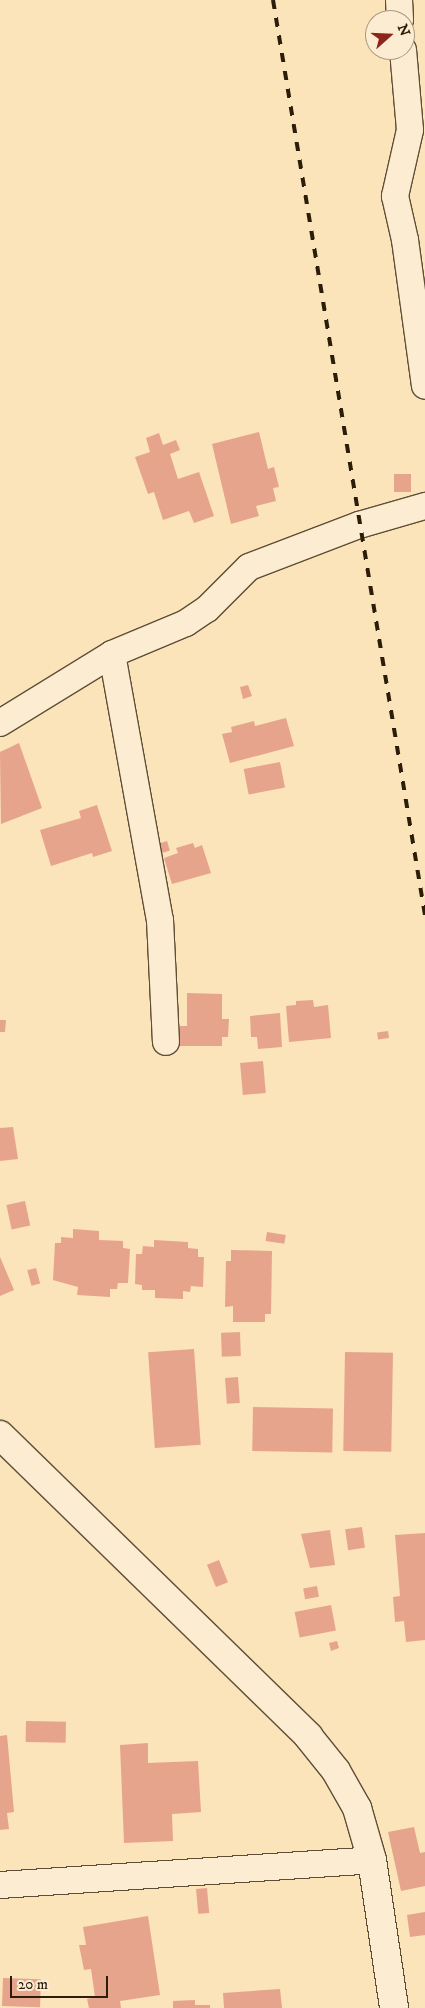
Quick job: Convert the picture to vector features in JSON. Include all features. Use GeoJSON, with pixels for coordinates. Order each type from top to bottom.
{"type":"FeatureCollection","features":[{"type":"Feature","properties":{"kind":"street"},"geometry":{"type":"LineString","coordinates":[[404,60],[410,130],[395,196],[415,239],[425,386]]}},
{"type":"Feature","properties":{"kind":"street"},"geometry":{"type":"LineString","coordinates":[[0,723],[112,654],[186,623],[207,609],[249,567],[359,525],[425,506]]}},
{"type":"Feature","properties":{"kind":"street"},"geometry":{"type":"LineString","coordinates":[[112,654],[160,920],[166,1042]]}},
{"type":"Feature","properties":{"kind":"street"},"geometry":{"type":"LineString","coordinates":[[0,1435],[308,1736],[336,1771],[357,1808],[372,1860],[394,2008]]}},
{"type":"Feature","properties":{"kind":"street"},"geometry":{"type":"LineString","coordinates":[[0,1884],[372,1860]]}},
{"type":"Feature","properties":{"kind":"building"},"geometry":{"type":"Polygon","coordinates":[[[259,432],[268,469],[274,467],[279,487],[273,488],[276,501],[256,506],[259,516],[231,524],[212,444],[259,432]]]}},
{"type":"Feature","properties":{"kind":"building"},"geometry":{"type":"Polygon","coordinates":[[[159,433],[163,445],[176,440],[180,450],[170,454],[178,479],[199,472],[214,516],[194,523],[189,511],[163,520],[154,492],[148,494],[135,457],[150,452],[146,438],[159,433]]]}},
{"type":"Feature","properties":{"kind":"building"},"geometry":{"type":"Polygon","coordinates":[[[394,474],[411,474],[411,492],[394,492],[394,474]]]}},
{"type":"Feature","properties":{"kind":"building"},"geometry":{"type":"Polygon","coordinates":[[[248,685],[252,696],[243,699],[240,687],[248,685]]]}},
{"type":"Feature","properties":{"kind":"building"},"geometry":{"type":"Polygon","coordinates":[[[286,718],[294,746],[230,763],[222,734],[232,732],[231,727],[254,721],[255,726],[286,718]]]}},
{"type":"Feature","properties":{"kind":"building"},"geometry":{"type":"Polygon","coordinates":[[[19,743],[42,808],[1,824],[0,752],[19,743]]]}},
{"type":"Feature","properties":{"kind":"building"},"geometry":{"type":"Polygon","coordinates":[[[280,762],[285,788],[249,795],[244,769],[280,762]]]}},
{"type":"Feature","properties":{"kind":"building"},"geometry":{"type":"Polygon","coordinates":[[[97,805],[112,851],[93,857],[92,853],[51,866],[40,830],[81,818],[79,811],[97,805]]]}},
{"type":"Feature","properties":{"kind":"building"},"geometry":{"type":"Polygon","coordinates":[[[167,841],[170,851],[161,853],[158,844],[167,841]]]}},
{"type":"Feature","properties":{"kind":"building"},"geometry":{"type":"Polygon","coordinates":[[[193,843],[195,848],[202,845],[211,873],[172,884],[164,858],[178,853],[176,848],[193,843]]]}},
{"type":"Feature","properties":{"kind":"building"},"geometry":{"type":"Polygon","coordinates":[[[187,993],[222,994],[222,1019],[229,1019],[228,1037],[222,1037],[222,1046],[180,1046],[180,1026],[187,1026],[187,993]]]}},
{"type":"Feature","properties":{"kind":"building"},"geometry":{"type":"Polygon","coordinates":[[[313,1000],[314,1007],[328,1005],[331,1038],[289,1042],[286,1006],[296,1005],[296,1001],[313,1000]]]}},
{"type":"Feature","properties":{"kind":"building"},"geometry":{"type":"Polygon","coordinates":[[[280,1013],[282,1047],[258,1049],[257,1037],[251,1037],[250,1016],[280,1013]]]}},
{"type":"Feature","properties":{"kind":"building"},"geometry":{"type":"Polygon","coordinates":[[[0,1020],[6,1020],[5,1032],[0,1032],[0,1020]]]}},
{"type":"Feature","properties":{"kind":"building"},"geometry":{"type":"Polygon","coordinates":[[[388,1031],[389,1038],[378,1039],[377,1033],[388,1031]]]}},
{"type":"Feature","properties":{"kind":"building"},"geometry":{"type":"Polygon","coordinates":[[[263,1061],[266,1093],[243,1095],[240,1063],[263,1061]]]}},
{"type":"Feature","properties":{"kind":"building"},"geometry":{"type":"Polygon","coordinates":[[[13,1127],[18,1159],[0,1161],[0,1128],[13,1127]]]}},
{"type":"Feature","properties":{"kind":"building"},"geometry":{"type":"Polygon","coordinates":[[[25,1201],[30,1225],[12,1229],[6,1205],[25,1201]]]}},
{"type":"Feature","properties":{"kind":"building"},"geometry":{"type":"Polygon","coordinates":[[[73,1229],[99,1231],[99,1240],[123,1241],[123,1248],[130,1249],[128,1283],[118,1283],[117,1289],[110,1289],[110,1297],[77,1295],[78,1287],[53,1280],[55,1243],[61,1243],[61,1237],[73,1238],[73,1229]]]}},
{"type":"Feature","properties":{"kind":"building"},"geometry":{"type":"Polygon","coordinates":[[[267,1232],[286,1235],[284,1244],[266,1241],[267,1232]]]}},
{"type":"Feature","properties":{"kind":"building"},"geometry":{"type":"Polygon","coordinates":[[[154,1240],[188,1242],[188,1248],[198,1249],[198,1257],[204,1257],[203,1287],[191,1286],[190,1292],[183,1291],[183,1299],[155,1298],[155,1290],[142,1290],[142,1285],[135,1284],[136,1254],[142,1254],[143,1246],[154,1247],[154,1240]]]}},
{"type":"Feature","properties":{"kind":"building"},"geometry":{"type":"Polygon","coordinates":[[[231,1250],[272,1251],[271,1314],[265,1314],[265,1322],[233,1322],[233,1306],[225,1307],[226,1261],[231,1261],[231,1250]]]}},
{"type":"Feature","properties":{"kind":"building"},"geometry":{"type":"Polygon","coordinates":[[[0,1257],[14,1290],[0,1296],[0,1257]]]}},
{"type":"Feature","properties":{"kind":"building"},"geometry":{"type":"Polygon","coordinates":[[[36,1268],[40,1283],[31,1286],[27,1270],[36,1268]]]}},
{"type":"Feature","properties":{"kind":"building"},"geometry":{"type":"Polygon","coordinates":[[[240,1332],[241,1356],[222,1357],[221,1333],[240,1332]]]}},
{"type":"Feature","properties":{"kind":"building"},"geometry":{"type":"Polygon","coordinates":[[[194,1349],[201,1445],[155,1448],[148,1352],[194,1349]]]}},
{"type":"Feature","properties":{"kind":"building"},"geometry":{"type":"Polygon","coordinates":[[[345,1352],[393,1353],[391,1452],[343,1451],[345,1352]]]}},
{"type":"Feature","properties":{"kind":"building"},"geometry":{"type":"Polygon","coordinates":[[[238,1377],[240,1403],[227,1404],[225,1378],[238,1377]]]}},
{"type":"Feature","properties":{"kind":"building"},"geometry":{"type":"Polygon","coordinates":[[[253,1407],[333,1408],[332,1452],[252,1451],[253,1407]]]}},
{"type":"Feature","properties":{"kind":"building"},"geometry":{"type":"Polygon","coordinates":[[[362,1527],[365,1548],[348,1550],[345,1529],[362,1527]]]}},
{"type":"Feature","properties":{"kind":"building"},"geometry":{"type":"Polygon","coordinates":[[[330,1530],[335,1565],[310,1568],[301,1534],[330,1530]]]}},
{"type":"Feature","properties":{"kind":"building"},"geometry":{"type":"Polygon","coordinates":[[[425,1533],[425,1640],[406,1642],[404,1621],[395,1622],[393,1597],[400,1596],[395,1535],[425,1533]]]}},
{"type":"Feature","properties":{"kind":"building"},"geometry":{"type":"Polygon","coordinates":[[[219,1560],[228,1582],[216,1587],[207,1565],[219,1560]]]}},
{"type":"Feature","properties":{"kind":"building"},"geometry":{"type":"Polygon","coordinates":[[[317,1586],[319,1597],[305,1599],[303,1588],[317,1586]]]}},
{"type":"Feature","properties":{"kind":"building"},"geometry":{"type":"Polygon","coordinates":[[[331,1605],[336,1631],[300,1638],[295,1612],[331,1605]]]}},
{"type":"Feature","properties":{"kind":"building"},"geometry":{"type":"Polygon","coordinates":[[[337,1641],[339,1648],[331,1651],[329,1643],[337,1641]]]}},
{"type":"Feature","properties":{"kind":"building"},"geometry":{"type":"Polygon","coordinates":[[[26,1721],[66,1722],[66,1743],[26,1742],[26,1721]]]}},
{"type":"Feature","properties":{"kind":"building"},"geometry":{"type":"Polygon","coordinates":[[[7,1735],[14,1812],[7,1813],[9,1829],[0,1830],[0,1736],[7,1735]]]}},
{"type":"Feature","properties":{"kind":"building"},"geometry":{"type":"Polygon","coordinates":[[[148,1743],[148,1763],[198,1761],[201,1812],[172,1814],[173,1841],[124,1843],[120,1745],[148,1743]]]}},
{"type":"Feature","properties":{"kind":"building"},"geometry":{"type":"Polygon","coordinates":[[[414,1827],[420,1853],[425,1852],[425,1886],[401,1891],[388,1832],[414,1827]]]}},
{"type":"Feature","properties":{"kind":"building"},"geometry":{"type":"Polygon","coordinates":[[[207,1888],[209,1913],[198,1914],[196,1889],[207,1888]]]}},
{"type":"Feature","properties":{"kind":"building"},"geometry":{"type":"Polygon","coordinates":[[[425,1912],[425,1935],[410,1937],[407,1915],[425,1912]]]}},
{"type":"Feature","properties":{"kind":"building"},"geometry":{"type":"Polygon","coordinates":[[[148,1916],[160,1995],[120,2001],[121,2008],[89,2008],[87,1999],[95,1997],[91,1969],[84,1970],[79,1945],[86,1945],[83,1927],[148,1916]]]}},
{"type":"Feature","properties":{"kind":"building"},"geometry":{"type":"Polygon","coordinates":[[[3,1978],[41,1979],[40,2007],[2,2006],[3,1978]]]}},
{"type":"Feature","properties":{"kind":"building"},"geometry":{"type":"Polygon","coordinates":[[[280,1989],[282,2008],[224,2008],[223,1993],[280,1989]]]}},
{"type":"Feature","properties":{"kind":"building"},"geometry":{"type":"Polygon","coordinates":[[[195,2000],[195,2005],[210,2005],[210,2008],[173,2008],[173,2001],[195,2000]]]}},
{"type":"Feature","properties":{"kind":"railway"},"geometry":{"type":"LineString","coordinates":[[273,0],[425,915]]}}]}
